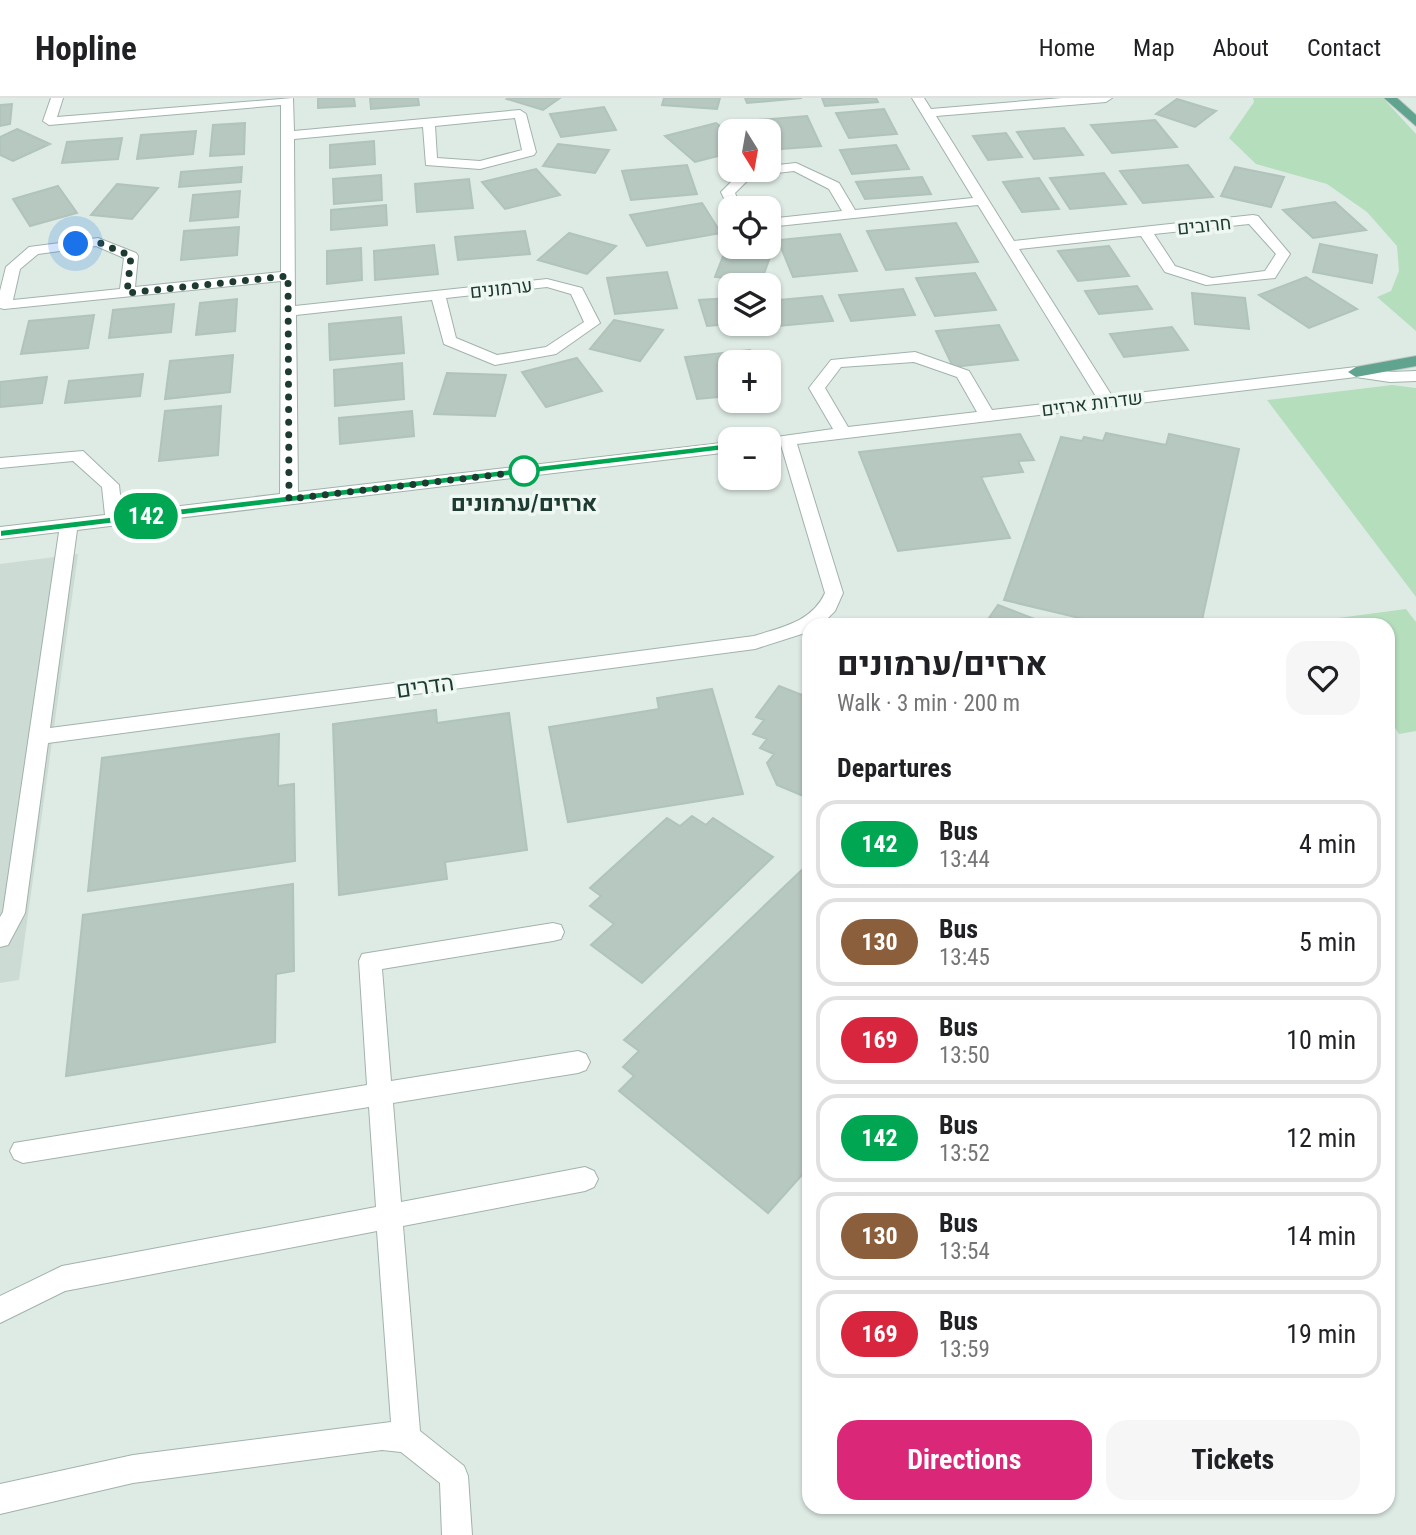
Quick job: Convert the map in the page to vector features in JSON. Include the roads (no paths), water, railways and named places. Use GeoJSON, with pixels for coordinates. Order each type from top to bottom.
{"type":"FeatureCollection","features":[{"type":"Feature","properties":{"kind":"main road"},"geometry":{"type":"LineString","coordinates":[[1390,98],[1416,122]]}},
{"type":"Feature","properties":{"kind":"main road"},"geometry":{"type":"LineString","coordinates":[[1356,372],[1416,361]]}},
{"type":"Feature","properties":{"kind":"street"},"geometry":{"type":"LineString","coordinates":[[57,98],[49,121],[287,99],[289,499]]}},
{"type":"Feature","properties":{"kind":"street"},"geometry":{"type":"LineString","coordinates":[[134,98],[137,114]]}},
{"type":"Feature","properties":{"kind":"street"},"geometry":{"type":"LineString","coordinates":[[918,98],[1107,401]]}},
{"type":"Feature","properties":{"kind":"street"},"geometry":{"type":"LineString","coordinates":[[927,113],[1040,101],[1106,98]]}},
{"type":"Feature","properties":{"kind":"street"},"geometry":{"type":"LineString","coordinates":[[286,136],[429,122],[520,114],[529,152],[480,165],[431,163],[429,122]]}},
{"type":"Feature","properties":{"kind":"street"},"geometry":{"type":"LineString","coordinates":[[730,196],[728,192],[748,172],[796,167],[834,186],[850,214]]}},
{"type":"Feature","properties":{"kind":"street"},"geometry":{"type":"LineString","coordinates":[[781,222],[982,201]]}},
{"type":"Feature","properties":{"kind":"street","name":"חרובים"},"geometry":{"type":"LineString","coordinates":[[1011,246],[1145,231],[1253,219],[1283,254],[1270,275],[1212,282],[1170,269],[1145,231]]}},
{"type":"Feature","properties":{"kind":"street"},"geometry":{"type":"LineString","coordinates":[[127,293],[131,256],[98,242],[34,250],[13,267],[5,305],[127,293],[288,276]]}},
{"type":"Feature","properties":{"kind":"street","name":"ערמונים"},"geometry":{"type":"LineString","coordinates":[[288,311],[547,283],[577,291],[592,323],[551,351],[495,360],[449,341],[438,295]]}},
{"type":"Feature","properties":{"kind":"street"},"geometry":{"type":"LineString","coordinates":[[844,433],[817,388],[836,363],[915,357],[963,374],[987,416]]}},
{"type":"Feature","properties":{"kind":"street","name":"שדרות ארזים"},"geometry":{"type":"LineString","coordinates":[[781,441],[1356,372],[1390,377],[1416,376]]}},
{"type":"Feature","properties":{"kind":"street","name":"הדרים"},"geometry":{"type":"LineString","coordinates":[[788,440],[834,593],[828,607],[816,618]]}},
{"type":"Feature","properties":{"kind":"street"},"geometry":{"type":"LineString","coordinates":[[0,533],[718,448]]}},
{"type":"Feature","properties":{"kind":"street"},"geometry":{"type":"LineString","coordinates":[[0,463],[77,455],[110,485],[114,520]]}},
{"type":"Feature","properties":{"kind":"street"},"geometry":{"type":"LineString","coordinates":[[0,938],[13,913],[69,525]]}},
{"type":"Feature","properties":{"kind":"street","name":"הדרים"},"geometry":{"type":"LineString","coordinates":[[39,737],[755,642],[802,628]]}},
{"type":"Feature","properties":{"kind":"street"},"geometry":{"type":"LineString","coordinates":[[406,1438],[370,961],[553,932]]}},
{"type":"Feature","properties":{"kind":"street"},"geometry":{"type":"LineString","coordinates":[[23,1151],[578,1062]]}},
{"type":"Feature","properties":{"kind":"street"},"geometry":{"type":"LineString","coordinates":[[0,1310],[62,1279],[585,1179]]}},
{"type":"Feature","properties":{"kind":"street"},"geometry":{"type":"LineString","coordinates":[[0,1499],[133,1469],[383,1436],[406,1438],[454,1476],[457,1535]]}},
{"type":"Feature","properties":{"kind":"place","name":"ארזים/ערמונים"},"geometry":{"type":"Point","coordinates":[524,471]}}]}
